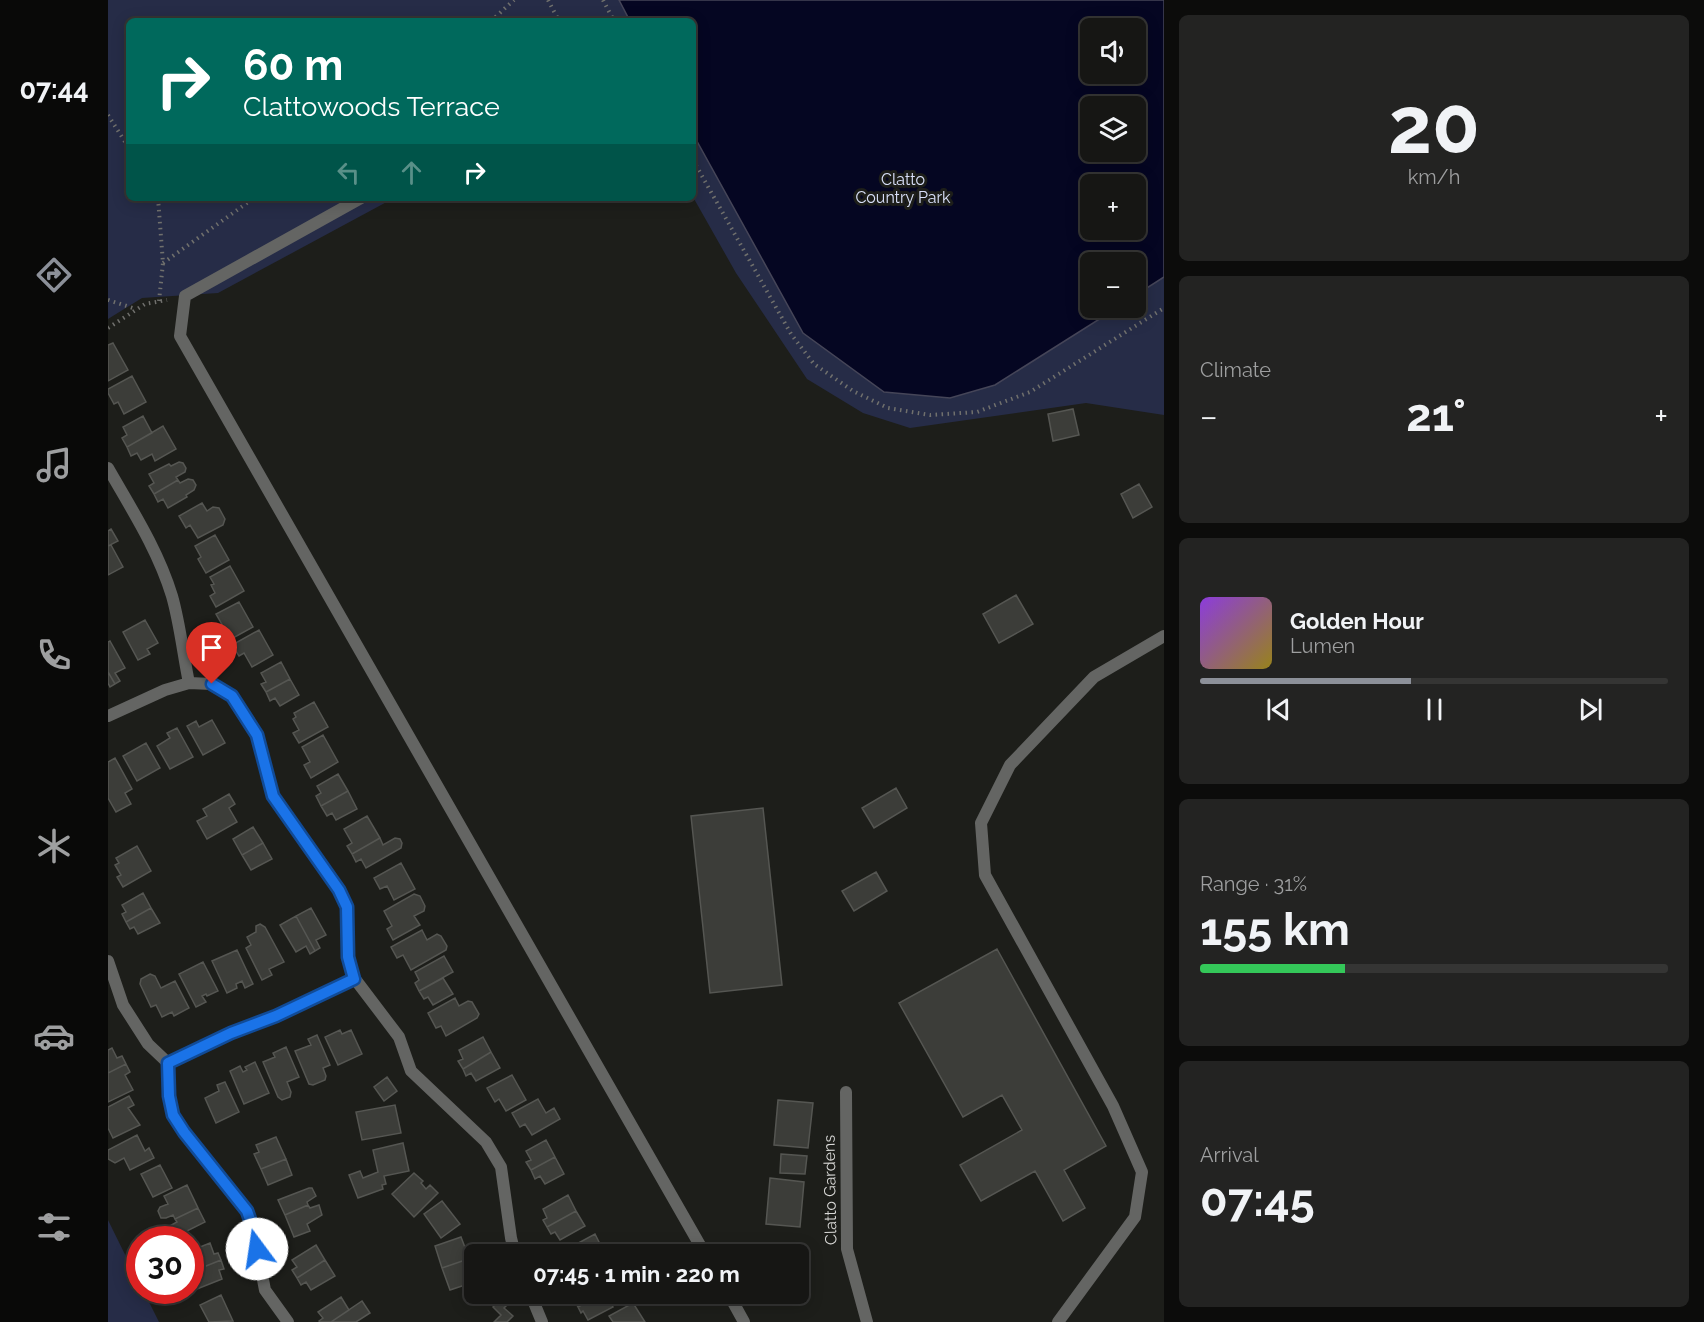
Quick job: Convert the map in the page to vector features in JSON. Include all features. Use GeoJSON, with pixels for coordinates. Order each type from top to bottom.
{"type":"FeatureCollection","features":[{"type":"Feature","properties":{"kind":"street"},"geometry":{"type":"LineString","coordinates":[[357,201],[185,296],[180,336],[699,1244]]}},
{"type":"Feature","properties":{"kind":"street"},"geometry":{"type":"LineString","coordinates":[[110,476],[145,531],[160,564],[172,597],[189,682]]}},
{"type":"Feature","properties":{"kind":"street"},"geometry":{"type":"LineString","coordinates":[[1059,1322],[1136,1217],[1142,1172],[1113,1106],[985,875],[981,823],[1010,765],[1094,677],[1164,636]]}},
{"type":"Feature","properties":{"kind":"street"},"geometry":{"type":"LineString","coordinates":[[108,716],[165,690],[189,682],[212,684],[232,696],[257,735],[273,796],[339,890],[347,907],[348,957],[354,979],[399,1037],[411,1071],[486,1142],[501,1167],[512,1244]]}},
{"type":"Feature","properties":{"kind":"street"},"geometry":{"type":"LineString","coordinates":[[108,961],[123,1005],[148,1044],[168,1063],[169,1096],[173,1115],[247,1211],[253,1228],[266,1290],[288,1322]]}},
{"type":"Feature","properties":{"kind":"street"},"geometry":{"type":"LineString","coordinates":[[168,1063],[354,979]]}},
{"type":"Feature","properties":{"kind":"street","name":"Clatto Gardens"},"geometry":{"type":"LineString","coordinates":[[846,1092],[847,1249],[867,1322]]}},
{"type":"Feature","properties":{"kind":"street"},"geometry":{"type":"LineString","coordinates":[[535,1304],[543,1322]]}},
{"type":"Feature","properties":{"kind":"street"},"geometry":{"type":"LineString","coordinates":[[734,1304],[744,1322]]}},
{"type":"Feature","properties":{"kind":"path"},"geometry":{"type":"LineString","coordinates":[[494,18],[514,0]]}},
{"type":"Feature","properties":{"kind":"path"},"geometry":{"type":"LineString","coordinates":[[548,0],[557,18]]}},
{"type":"Feature","properties":{"kind":"path"},"geometry":{"type":"LineString","coordinates":[[603,0],[612,18]]}},
{"type":"Feature","properties":{"kind":"path"},"geometry":{"type":"LineString","coordinates":[[108,115],[126,143]]}},
{"type":"Feature","properties":{"kind":"path"},"geometry":{"type":"LineString","coordinates":[[696,165],[791,334],[814,364],[853,391],[888,408],[930,415],[977,412],[1030,392],[1164,308]]}},
{"type":"Feature","properties":{"kind":"path"},"geometry":{"type":"LineString","coordinates":[[158,201],[162,263],[159,301]]}},
{"type":"Feature","properties":{"kind":"path"},"geometry":{"type":"LineString","coordinates":[[162,263],[250,201]]}},
{"type":"Feature","properties":{"kind":"path"},"geometry":{"type":"LineString","coordinates":[[108,328],[145,304],[185,296]]}},
{"type":"Feature","properties":{"kind":"path"},"geometry":{"type":"LineString","coordinates":[[108,300],[137,309]]}},
{"type":"Feature","properties":{"kind":"green space","name":"Clatto Country Park"},"geometry":{"type":"Polygon","coordinates":[[[108,0],[1164,0],[1164,415],[1086,403],[910,428],[863,413],[807,379],[736,273],[695,201],[696,18],[126,18],[126,201],[388,201],[218,293],[142,298],[108,319],[108,0]]]}},
{"type":"Feature","properties":{"kind":"green space"},"geometry":{"type":"Polygon","coordinates":[[[108,1220],[126,1257],[126,1304],[150,1304],[159,1322],[108,1322],[108,1220]]]}},
{"type":"Feature","properties":{"kind":"shaded area","name":"Clatto Country Park"},"geometry":{"type":"Polygon","coordinates":[[[619,0],[1164,0],[1164,277],[1146,289],[1146,252],[1080,252],[1080,318],[1101,318],[995,385],[950,398],[884,392],[803,333],[696,139],[696,18],[628,18],[619,0]]]}},
{"type":"Feature","properties":{"kind":"building"},"geometry":{"type":"Polygon","coordinates":[[[113,343],[128,370],[108,381],[108,345],[113,343]]]}},
{"type":"Feature","properties":{"kind":"building"},"geometry":{"type":"Polygon","coordinates":[[[132,376],[146,402],[124,414],[118,402],[114,404],[108,389],[132,376]]]}},
{"type":"Feature","properties":{"kind":"building"},"geometry":{"type":"Polygon","coordinates":[[[1073,409],[1079,435],[1053,441],[1048,414],[1073,409]]]}},
{"type":"Feature","properties":{"kind":"building"},"geometry":{"type":"Polygon","coordinates":[[[143,416],[152,433],[127,447],[122,438],[127,435],[123,427],[143,416]]]}},
{"type":"Feature","properties":{"kind":"building"},"geometry":{"type":"Polygon","coordinates":[[[163,426],[176,449],[155,461],[152,454],[141,460],[137,453],[131,456],[127,447],[163,426]]]}},
{"type":"Feature","properties":{"kind":"building"},"geometry":{"type":"Polygon","coordinates":[[[179,462],[183,463],[186,468],[185,472],[176,477],[178,480],[154,494],[149,486],[154,483],[149,474],[169,464],[171,466],[179,462]]]}},
{"type":"Feature","properties":{"kind":"building"},"geometry":{"type":"Polygon","coordinates":[[[188,479],[193,480],[196,485],[194,490],[186,495],[187,497],[168,508],[163,499],[158,502],[154,494],[178,480],[180,483],[188,479]]]}},
{"type":"Feature","properties":{"kind":"building"},"geometry":{"type":"Polygon","coordinates":[[[1139,484],[1152,507],[1133,518],[1121,494],[1139,484]]]}},
{"type":"Feature","properties":{"kind":"building"},"geometry":{"type":"Polygon","coordinates":[[[202,503],[207,511],[213,507],[219,508],[225,519],[223,525],[198,538],[190,525],[186,528],[179,516],[202,503]]]}},
{"type":"Feature","properties":{"kind":"building"},"geometry":{"type":"Polygon","coordinates":[[[111,529],[118,541],[108,546],[108,531],[111,529]]]}},
{"type":"Feature","properties":{"kind":"building"},"geometry":{"type":"Polygon","coordinates":[[[215,535],[229,560],[206,573],[198,559],[201,557],[195,546],[215,535]]]}},
{"type":"Feature","properties":{"kind":"building"},"geometry":{"type":"Polygon","coordinates":[[[111,545],[123,567],[108,575],[108,546],[111,545]]]}},
{"type":"Feature","properties":{"kind":"building"},"geometry":{"type":"Polygon","coordinates":[[[230,566],[244,591],[216,607],[210,596],[215,593],[210,577],[230,566]]]}},
{"type":"Feature","properties":{"kind":"building"},"geometry":{"type":"Polygon","coordinates":[[[1016,595],[1033,624],[999,643],[983,614],[1016,595]]]}},
{"type":"Feature","properties":{"kind":"building"},"geometry":{"type":"Polygon","coordinates":[[[239,602],[253,627],[224,643],[218,632],[224,628],[216,614],[239,602]]]}},
{"type":"Feature","properties":{"kind":"building"},"geometry":{"type":"Polygon","coordinates":[[[145,620],[158,643],[147,649],[150,654],[138,660],[123,632],[145,620]]]}},
{"type":"Feature","properties":{"kind":"building"},"geometry":{"type":"Polygon","coordinates":[[[259,630],[273,655],[252,667],[244,653],[239,656],[232,645],[259,630]]]}},
{"type":"Feature","properties":{"kind":"building"},"geometry":{"type":"Polygon","coordinates":[[[110,641],[125,668],[115,673],[120,681],[115,684],[108,672],[108,642],[110,641]]]}},
{"type":"Feature","properties":{"kind":"building"},"geometry":{"type":"Polygon","coordinates":[[[281,662],[290,679],[266,692],[261,684],[266,682],[261,673],[281,662]]]}},
{"type":"Feature","properties":{"kind":"building"},"geometry":{"type":"Polygon","coordinates":[[[108,672],[115,684],[110,687],[108,683],[108,672]]]}},
{"type":"Feature","properties":{"kind":"building"},"geometry":{"type":"Polygon","coordinates":[[[290,679],[299,695],[280,706],[275,698],[270,701],[266,692],[290,679]]]}},
{"type":"Feature","properties":{"kind":"building"},"geometry":{"type":"Polygon","coordinates":[[[314,702],[328,727],[299,743],[293,733],[299,730],[293,719],[296,717],[294,713],[314,702]]]}},
{"type":"Feature","properties":{"kind":"building"},"geometry":{"type":"Polygon","coordinates":[[[212,720],[225,743],[203,755],[187,726],[196,721],[199,727],[212,720]]]}},
{"type":"Feature","properties":{"kind":"building"},"geometry":{"type":"Polygon","coordinates":[[[177,728],[193,757],[170,769],[157,746],[170,738],[167,733],[177,728]]]}},
{"type":"Feature","properties":{"kind":"building"},"geometry":{"type":"Polygon","coordinates":[[[323,735],[338,762],[311,778],[304,765],[310,762],[302,747],[323,735]]]}},
{"type":"Feature","properties":{"kind":"building"},"geometry":{"type":"Polygon","coordinates":[[[146,743],[160,768],[137,781],[123,756],[146,743]]]}},
{"type":"Feature","properties":{"kind":"building"},"geometry":{"type":"Polygon","coordinates":[[[115,758],[132,789],[125,793],[131,804],[116,812],[108,798],[108,762],[115,758]]]}},
{"type":"Feature","properties":{"kind":"building"},"geometry":{"type":"Polygon","coordinates":[[[338,774],[348,791],[321,806],[316,796],[321,793],[317,786],[338,774]]]}},
{"type":"Feature","properties":{"kind":"building"},"geometry":{"type":"Polygon","coordinates":[[[896,788],[907,808],[874,828],[862,808],[896,788]]]}},
{"type":"Feature","properties":{"kind":"building"},"geometry":{"type":"Polygon","coordinates":[[[348,791],[357,809],[336,820],[332,813],[327,816],[321,806],[348,791]]]}},
{"type":"Feature","properties":{"kind":"building"},"geometry":{"type":"Polygon","coordinates":[[[229,794],[235,804],[229,808],[237,822],[207,839],[197,821],[207,816],[203,809],[229,794]]]}},
{"type":"Feature","properties":{"kind":"building"},"geometry":{"type":"Polygon","coordinates":[[[763,808],[782,985],[710,993],[691,816],[763,808]]]}},
{"type":"Feature","properties":{"kind":"building"},"geometry":{"type":"Polygon","coordinates":[[[367,816],[380,838],[352,854],[347,846],[352,843],[344,829],[367,816]]]}},
{"type":"Feature","properties":{"kind":"building"},"geometry":{"type":"Polygon","coordinates":[[[253,827],[263,843],[242,855],[233,839],[253,827]]]}},
{"type":"Feature","properties":{"kind":"building"},"geometry":{"type":"Polygon","coordinates":[[[380,838],[383,845],[395,838],[400,839],[401,848],[366,868],[361,859],[356,862],[352,854],[380,838]]]}},
{"type":"Feature","properties":{"kind":"building"},"geometry":{"type":"Polygon","coordinates":[[[263,843],[272,859],[251,870],[242,855],[263,843]]]}},
{"type":"Feature","properties":{"kind":"building"},"geometry":{"type":"Polygon","coordinates":[[[137,846],[151,871],[123,887],[117,877],[121,875],[115,865],[119,863],[116,858],[137,846]]]}},
{"type":"Feature","properties":{"kind":"building"},"geometry":{"type":"Polygon","coordinates":[[[401,863],[415,889],[394,900],[387,886],[380,889],[374,878],[401,863]]]}},
{"type":"Feature","properties":{"kind":"building"},"geometry":{"type":"Polygon","coordinates":[[[876,872],[887,891],[854,911],[842,891],[876,872]]]}},
{"type":"Feature","properties":{"kind":"building"},"geometry":{"type":"Polygon","coordinates":[[[143,893],[151,908],[126,922],[122,914],[126,912],[122,905],[143,893]]]}},
{"type":"Feature","properties":{"kind":"building"},"geometry":{"type":"Polygon","coordinates":[[[414,894],[420,896],[425,906],[424,911],[414,916],[420,925],[393,940],[387,929],[392,926],[384,911],[414,894]]]}},
{"type":"Feature","properties":{"kind":"building"},"geometry":{"type":"Polygon","coordinates":[[[151,908],[160,923],[138,934],[134,927],[130,929],[126,922],[151,908]]]}},
{"type":"Feature","properties":{"kind":"building"},"geometry":{"type":"Polygon","coordinates":[[[311,908],[326,935],[316,940],[320,948],[315,951],[296,916],[311,908]]]}},
{"type":"Feature","properties":{"kind":"building"},"geometry":{"type":"Polygon","coordinates":[[[296,916],[315,951],[310,954],[306,946],[296,952],[280,925],[296,916]]]}},
{"type":"Feature","properties":{"kind":"building"},"geometry":{"type":"Polygon","coordinates":[[[260,924],[265,927],[284,962],[269,969],[272,975],[262,980],[246,948],[251,945],[247,937],[256,932],[256,926],[260,924]]]}},
{"type":"Feature","properties":{"kind":"building"},"geometry":{"type":"Polygon","coordinates":[[[422,930],[427,940],[437,934],[441,936],[447,946],[446,950],[411,970],[403,955],[397,958],[391,947],[422,930]]]}},
{"type":"Feature","properties":{"kind":"building"},"geometry":{"type":"Polygon","coordinates":[[[997,949],[1106,1146],[1064,1170],[1085,1208],[1063,1221],[1035,1171],[981,1201],[960,1165],[1022,1130],[1002,1095],[963,1117],[899,1003],[997,949]]]}},
{"type":"Feature","properties":{"kind":"building"},"geometry":{"type":"Polygon","coordinates":[[[237,950],[253,984],[245,988],[242,981],[236,984],[237,988],[227,993],[212,961],[237,950]]]}},
{"type":"Feature","properties":{"kind":"building"},"geometry":{"type":"Polygon","coordinates":[[[444,956],[453,972],[419,991],[415,983],[419,980],[415,972],[444,956]]]}},
{"type":"Feature","properties":{"kind":"building"},"geometry":{"type":"Polygon","coordinates":[[[203,962],[218,991],[202,996],[206,1002],[196,1007],[179,974],[203,962]]]}},
{"type":"Feature","properties":{"kind":"building"},"geometry":{"type":"Polygon","coordinates":[[[150,974],[155,976],[161,988],[175,981],[189,1008],[174,1016],[172,1012],[162,1017],[156,1005],[151,1007],[140,984],[141,979],[150,974]]]}},
{"type":"Feature","properties":{"kind":"building"},"geometry":{"type":"Polygon","coordinates":[[[443,978],[453,994],[433,1005],[428,997],[424,999],[419,991],[443,978]]]}},
{"type":"Feature","properties":{"kind":"building"},"geometry":{"type":"Polygon","coordinates":[[[455,998],[459,1006],[468,1001],[472,1002],[479,1014],[477,1018],[446,1036],[441,1026],[436,1028],[428,1013],[455,998]]]}},
{"type":"Feature","properties":{"kind":"building"},"geometry":{"type":"Polygon","coordinates":[[[340,1030],[342,1034],[351,1030],[362,1054],[338,1065],[325,1037],[340,1030]]]}},
{"type":"Feature","properties":{"kind":"building"},"geometry":{"type":"Polygon","coordinates":[[[317,1035],[330,1065],[323,1068],[325,1080],[313,1085],[309,1084],[295,1051],[311,1045],[308,1039],[317,1035]]]}},
{"type":"Feature","properties":{"kind":"building"},"geometry":{"type":"Polygon","coordinates":[[[483,1037],[491,1052],[463,1069],[458,1061],[463,1059],[459,1050],[483,1037]]]}},
{"type":"Feature","properties":{"kind":"building"},"geometry":{"type":"Polygon","coordinates":[[[286,1047],[299,1077],[287,1082],[291,1092],[290,1097],[282,1100],[278,1097],[263,1062],[275,1057],[273,1053],[286,1047]]]}},
{"type":"Feature","properties":{"kind":"building"},"geometry":{"type":"Polygon","coordinates":[[[112,1048],[117,1058],[122,1056],[126,1064],[108,1073],[108,1050],[112,1048]]]}},
{"type":"Feature","properties":{"kind":"building"},"geometry":{"type":"Polygon","coordinates":[[[491,1052],[500,1068],[476,1081],[471,1073],[466,1076],[463,1069],[491,1052]]]}},
{"type":"Feature","properties":{"kind":"building"},"geometry":{"type":"Polygon","coordinates":[[[255,1062],[269,1093],[244,1104],[230,1071],[240,1066],[243,1072],[247,1070],[245,1067],[255,1062]]]}},
{"type":"Feature","properties":{"kind":"building"},"geometry":{"type":"Polygon","coordinates":[[[126,1064],[130,1072],[125,1075],[133,1090],[108,1102],[108,1073],[126,1064]]]}},
{"type":"Feature","properties":{"kind":"building"},"geometry":{"type":"Polygon","coordinates":[[[512,1075],[526,1100],[506,1111],[499,1099],[495,1102],[487,1088],[512,1075]]]}},
{"type":"Feature","properties":{"kind":"building"},"geometry":{"type":"Polygon","coordinates":[[[387,1077],[397,1091],[384,1101],[374,1087],[387,1077]]]}},
{"type":"Feature","properties":{"kind":"building"},"geometry":{"type":"Polygon","coordinates":[[[225,1082],[239,1112],[216,1123],[205,1098],[219,1091],[217,1085],[225,1082]]]}},
{"type":"Feature","properties":{"kind":"building"},"geometry":{"type":"Polygon","coordinates":[[[129,1096],[134,1105],[128,1108],[140,1125],[113,1138],[108,1128],[108,1107],[129,1096]]]}},
{"type":"Feature","properties":{"kind":"building"},"geometry":{"type":"Polygon","coordinates":[[[538,1099],[546,1113],[554,1108],[560,1119],[532,1135],[525,1124],[520,1127],[512,1113],[538,1099]]]}},
{"type":"Feature","properties":{"kind":"building"},"geometry":{"type":"Polygon","coordinates":[[[778,1100],[813,1103],[808,1148],[774,1145],[778,1100]]]}},
{"type":"Feature","properties":{"kind":"building"},"geometry":{"type":"Polygon","coordinates":[[[395,1105],[401,1133],[362,1140],[356,1112],[395,1105]]]}},
{"type":"Feature","properties":{"kind":"building"},"geometry":{"type":"Polygon","coordinates":[[[137,1135],[145,1151],[149,1148],[154,1158],[130,1170],[124,1158],[115,1163],[108,1159],[108,1150],[137,1135]]]}},
{"type":"Feature","properties":{"kind":"building"},"geometry":{"type":"Polygon","coordinates":[[[276,1137],[286,1159],[261,1169],[254,1154],[259,1152],[256,1145],[276,1137]]]}},
{"type":"Feature","properties":{"kind":"building"},"geometry":{"type":"Polygon","coordinates":[[[546,1140],[555,1157],[531,1170],[526,1162],[531,1160],[526,1151],[546,1140]]]}},
{"type":"Feature","properties":{"kind":"building"},"geometry":{"type":"Polygon","coordinates":[[[403,1143],[409,1171],[384,1176],[386,1184],[382,1185],[383,1189],[358,1198],[349,1175],[360,1171],[363,1178],[378,1172],[373,1150],[403,1143]]]}},
{"type":"Feature","properties":{"kind":"building"},"geometry":{"type":"Polygon","coordinates":[[[781,1154],[807,1156],[805,1174],[780,1173],[781,1154]]]}},
{"type":"Feature","properties":{"kind":"building"},"geometry":{"type":"Polygon","coordinates":[[[555,1157],[564,1174],[545,1184],[540,1176],[535,1179],[531,1170],[555,1157]]]}},
{"type":"Feature","properties":{"kind":"building"},"geometry":{"type":"Polygon","coordinates":[[[286,1159],[292,1175],[268,1185],[261,1169],[286,1159]]]}},
{"type":"Feature","properties":{"kind":"building"},"geometry":{"type":"Polygon","coordinates":[[[160,1165],[172,1188],[153,1197],[141,1174],[160,1165]]]}},
{"type":"Feature","properties":{"kind":"building"},"geometry":{"type":"Polygon","coordinates":[[[414,1173],[423,1181],[421,1183],[426,1189],[430,1185],[438,1193],[414,1217],[392,1194],[414,1173]]]}},
{"type":"Feature","properties":{"kind":"building"},"geometry":{"type":"Polygon","coordinates":[[[770,1178],[804,1182],[800,1227],[766,1224],[770,1178]]]}},
{"type":"Feature","properties":{"kind":"building"},"geometry":{"type":"Polygon","coordinates":[[[187,1185],[198,1208],[175,1219],[173,1215],[161,1218],[158,1211],[160,1207],[168,1204],[164,1196],[187,1185]]]}},
{"type":"Feature","properties":{"kind":"building"},"geometry":{"type":"Polygon","coordinates":[[[312,1188],[316,1196],[307,1202],[308,1205],[285,1215],[278,1200],[312,1188]]]}},
{"type":"Feature","properties":{"kind":"building"},"geometry":{"type":"Polygon","coordinates":[[[568,1195],[576,1211],[547,1227],[543,1220],[547,1218],[543,1209],[568,1195]]]}},
{"type":"Feature","properties":{"kind":"building"},"geometry":{"type":"Polygon","coordinates":[[[442,1201],[460,1224],[441,1238],[424,1214],[442,1201]]]}},
{"type":"Feature","properties":{"kind":"building"},"geometry":{"type":"Polygon","coordinates":[[[308,1205],[310,1208],[319,1205],[322,1215],[307,1224],[310,1231],[294,1237],[285,1215],[308,1205]]]}},
{"type":"Feature","properties":{"kind":"building"},"geometry":{"type":"Polygon","coordinates":[[[198,1208],[205,1222],[197,1226],[170,1226],[177,1222],[175,1219],[198,1208]]]}},
{"type":"Feature","properties":{"kind":"building"},"geometry":{"type":"Polygon","coordinates":[[[576,1211],[585,1226],[560,1240],[555,1232],[551,1234],[547,1227],[576,1211]]]}},
{"type":"Feature","properties":{"kind":"building"},"geometry":{"type":"Polygon","coordinates":[[[595,1234],[600,1244],[576,1244],[595,1234]]]}},
{"type":"Feature","properties":{"kind":"building"},"geometry":{"type":"Polygon","coordinates":[[[461,1237],[464,1245],[464,1260],[442,1268],[435,1246],[461,1237]]]}},
{"type":"Feature","properties":{"kind":"building"},"geometry":{"type":"Polygon","coordinates":[[[210,1243],[214,1254],[218,1253],[221,1260],[204,1267],[204,1245],[210,1243]]]}},
{"type":"Feature","properties":{"kind":"building"},"geometry":{"type":"Polygon","coordinates":[[[316,1245],[325,1260],[297,1278],[292,1270],[297,1267],[292,1260],[316,1245]]]}},
{"type":"Feature","properties":{"kind":"building"},"geometry":{"type":"Polygon","coordinates":[[[221,1260],[224,1269],[219,1270],[222,1279],[204,1286],[204,1267],[221,1260]]]}},
{"type":"Feature","properties":{"kind":"building"},"geometry":{"type":"Polygon","coordinates":[[[325,1260],[335,1276],[311,1290],[306,1282],[301,1285],[297,1278],[325,1260]]]}},
{"type":"Feature","properties":{"kind":"building"},"geometry":{"type":"Polygon","coordinates":[[[464,1260],[464,1285],[450,1290],[442,1268],[464,1260]]]}},
{"type":"Feature","properties":{"kind":"building"},"geometry":{"type":"Polygon","coordinates":[[[221,1295],[233,1321],[209,1322],[200,1305],[221,1295]]]}},
{"type":"Feature","properties":{"kind":"building"},"geometry":{"type":"Polygon","coordinates":[[[341,1297],[349,1310],[331,1322],[320,1322],[323,1318],[318,1312],[341,1297]]]}},
{"type":"Feature","properties":{"kind":"building"},"geometry":{"type":"Polygon","coordinates":[[[362,1301],[370,1313],[356,1322],[331,1322],[362,1301]]]}},
{"type":"Feature","properties":{"kind":"building"},"geometry":{"type":"Polygon","coordinates":[[[496,1304],[508,1304],[504,1308],[513,1316],[507,1322],[494,1322],[501,1315],[493,1307],[496,1304]]]}},
{"type":"Feature","properties":{"kind":"building"},"geometry":{"type":"Polygon","coordinates":[[[583,1304],[611,1304],[613,1307],[588,1320],[578,1307],[583,1304]]]}},
{"type":"Feature","properties":{"kind":"building"},"geometry":{"type":"Polygon","coordinates":[[[634,1304],[645,1322],[613,1322],[609,1316],[634,1304]]]}},
{"type":"Feature","properties":{"kind":"route"},"geometry":{"type":"LineString","coordinates":[[212,684],[232,696],[257,735],[273,796],[339,890],[347,907],[348,957],[354,979],[168,1063],[169,1096],[173,1115],[247,1211],[257,1249]]}}]}
